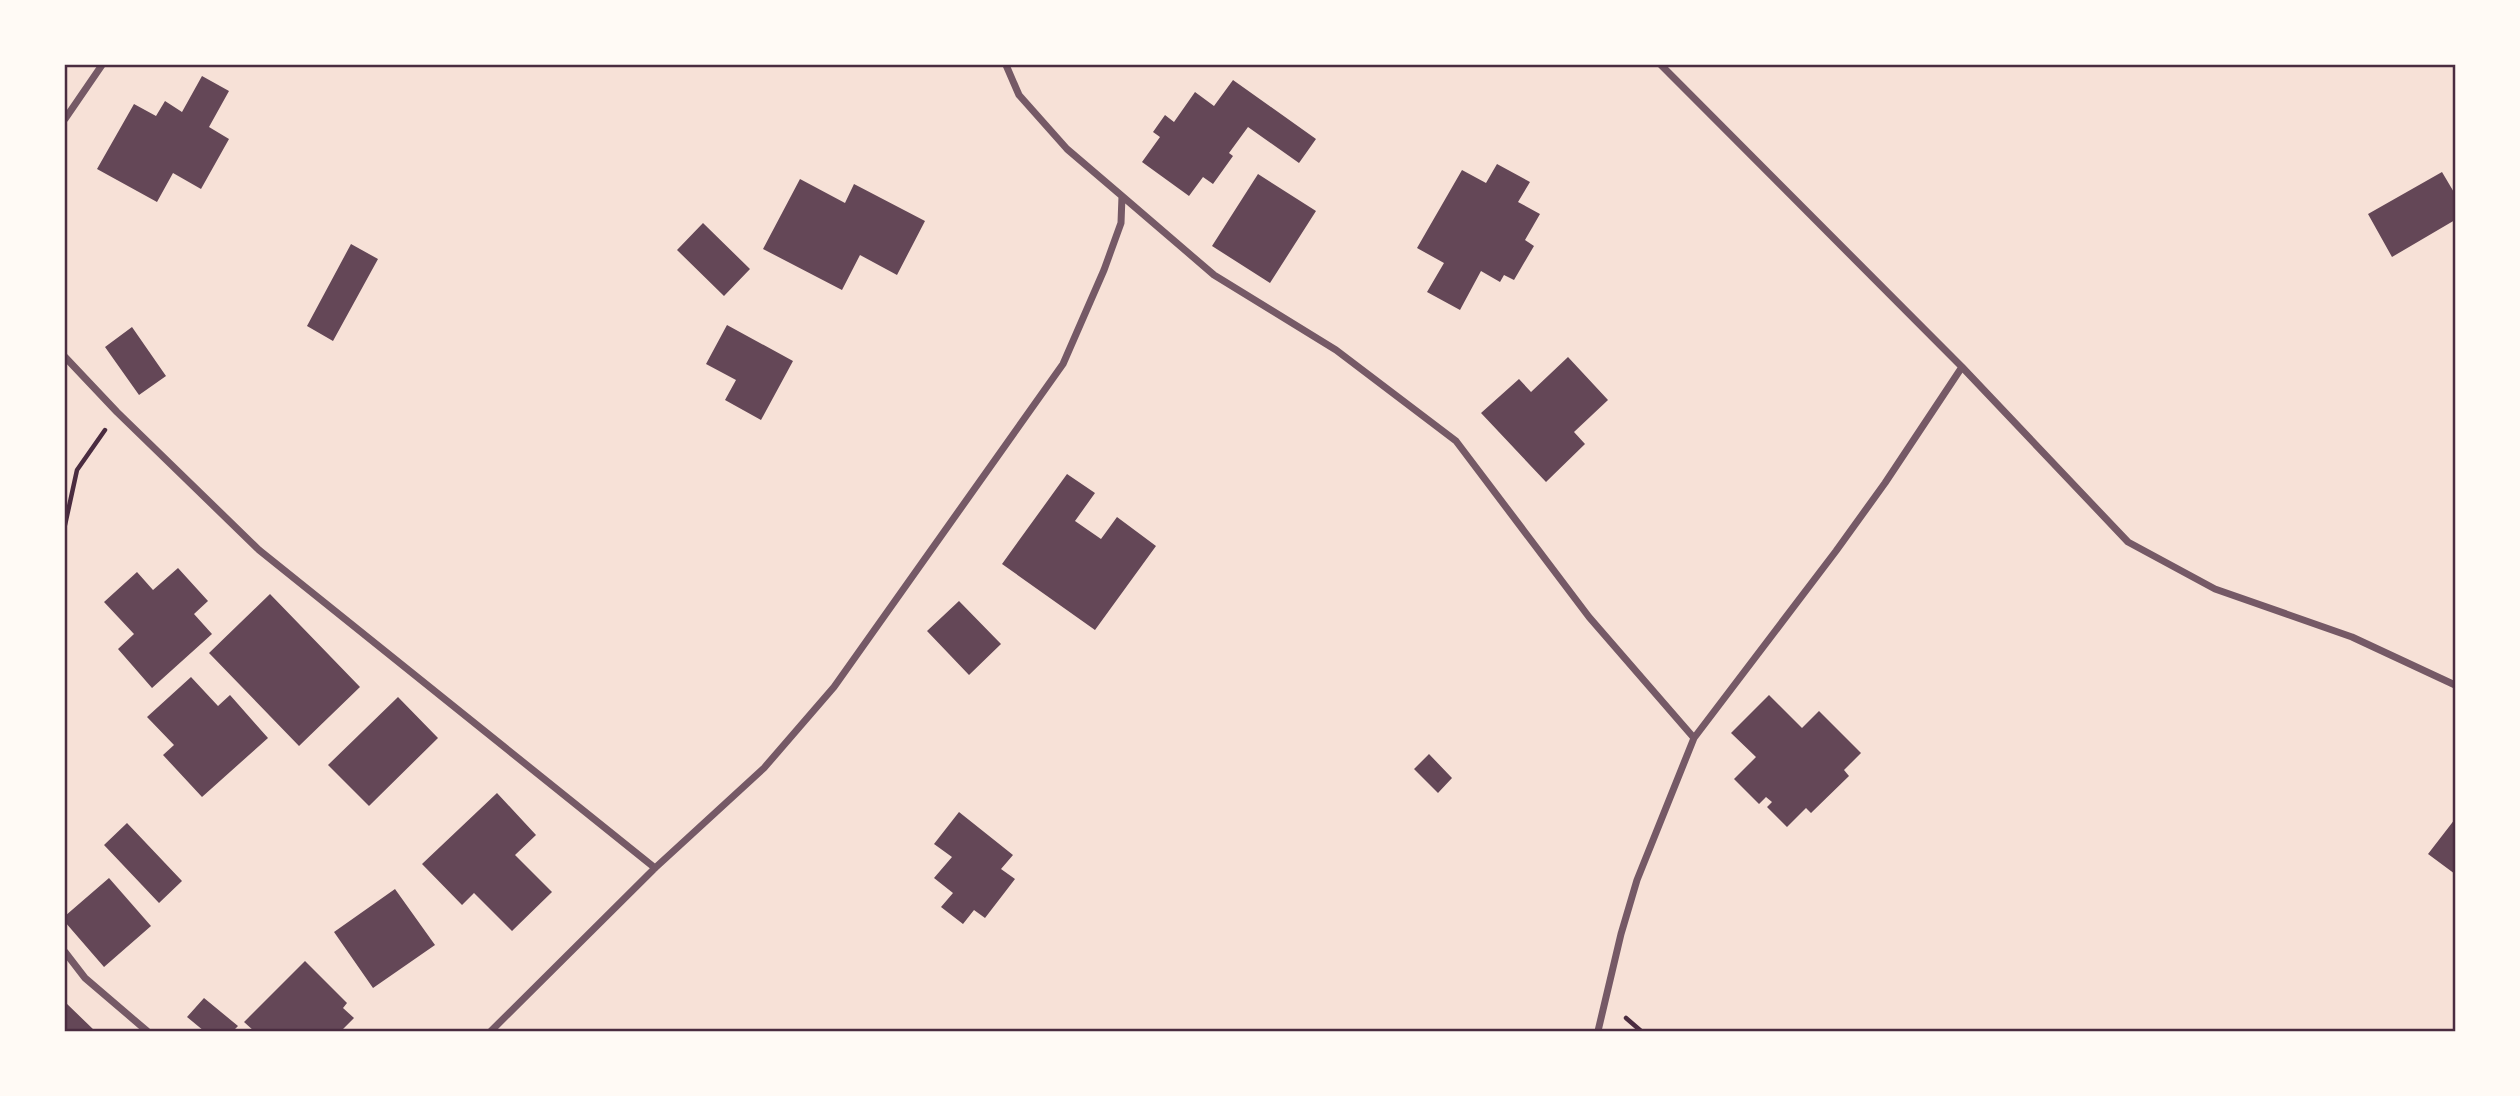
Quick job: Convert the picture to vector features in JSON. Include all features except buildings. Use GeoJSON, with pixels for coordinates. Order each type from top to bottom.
{"type":"FeatureCollection","features":[{"type":"Feature","properties":{"kind":"street"},"geometry":{"type":"LineString","coordinates":[[65,119],[102,65]]}},
{"type":"Feature","properties":{"kind":"street"},"geometry":{"type":"LineString","coordinates":[[1006,65],[1019,95],[1067,149],[1214,275],[1336,350],[1456,441],[1589,617],[1694,738]]}},
{"type":"Feature","properties":{"kind":"street"},"geometry":{"type":"LineString","coordinates":[[1661,65],[1962,367],[2128,542],[2215,589],[2352,637],[2455,685]]}},
{"type":"Feature","properties":{"kind":"street"},"geometry":{"type":"LineString","coordinates":[[491,1031],[655,869],[764,768],[834,687],[1063,364],[1104,270],[1121,223],[1122,196]]}},
{"type":"Feature","properties":{"kind":"street"},"geometry":{"type":"LineString","coordinates":[[65,357],[117,412],[259,550],[655,869]]}},
{"type":"Feature","properties":{"kind":"street"},"geometry":{"type":"LineString","coordinates":[[1598,1031],[1637,880],[1694,738],[1836,551],[1962,367]]}},
{"type":"Feature","properties":{"kind":"street"},"geometry":{"type":"LineString","coordinates":[[65,951],[85,978],[147,1031]]}},
{"type":"Feature","properties":{"kind":"path"},"geometry":{"type":"LineString","coordinates":[[65,526],[77,470],[117,412]]}}]}
